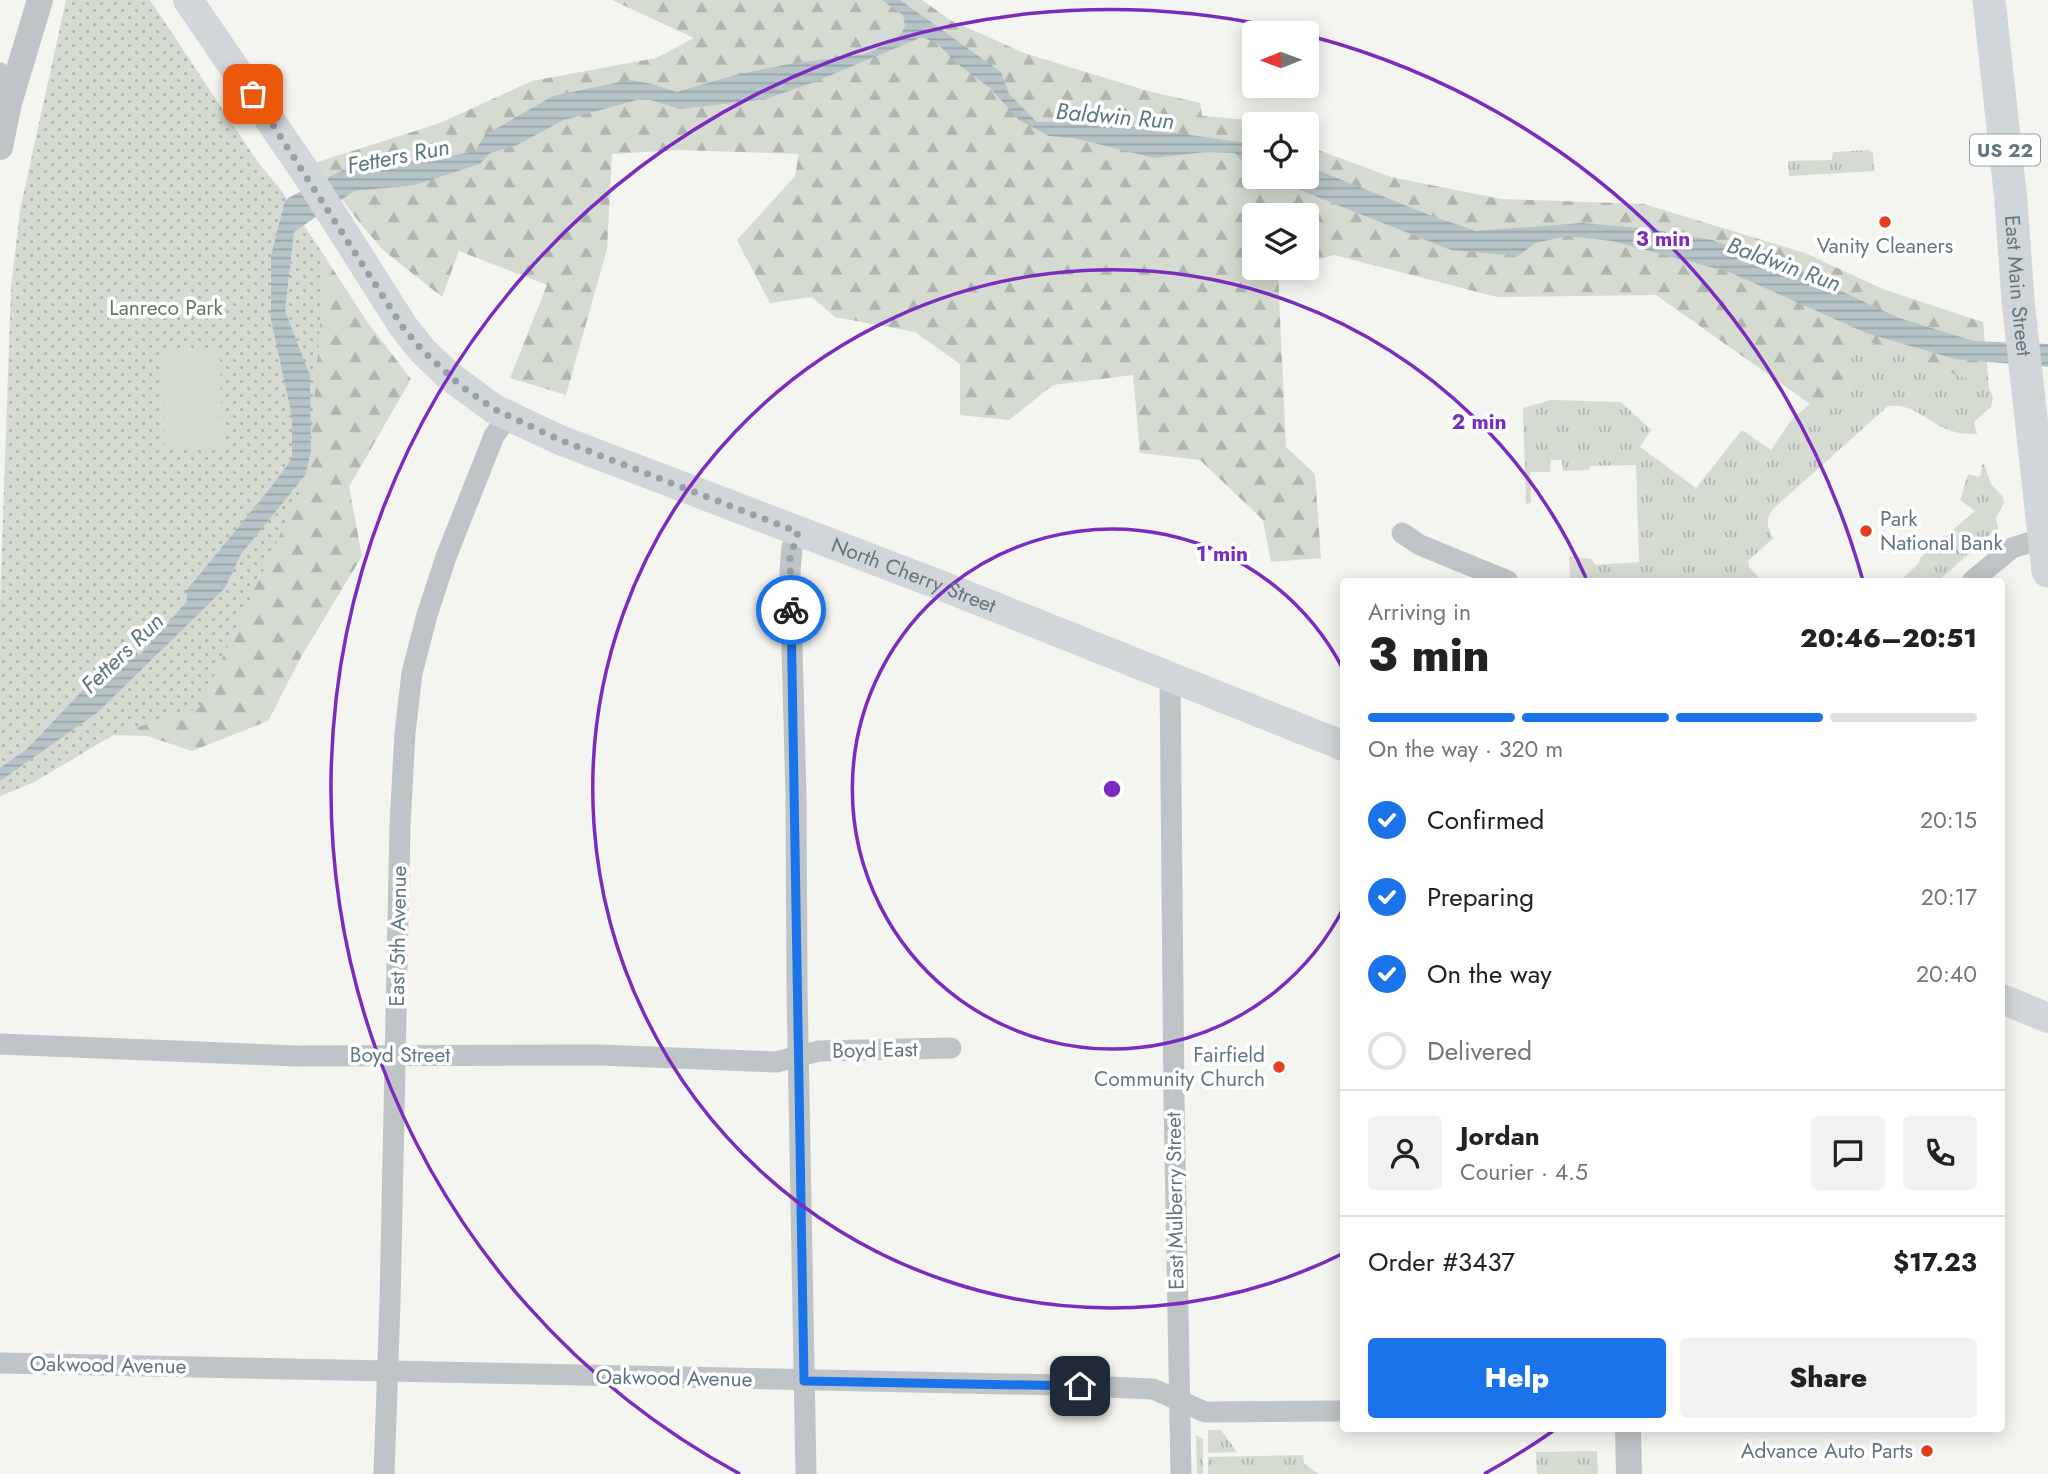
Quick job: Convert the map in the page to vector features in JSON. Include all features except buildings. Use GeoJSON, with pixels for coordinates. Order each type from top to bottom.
{"type":"FeatureCollection","features":[{"type":"Feature","properties":{"kind":"main road","name":"North Cherry Street"},"geometry":{"type":"LineString","coordinates":[[188,0],[304,170],[386,302],[422,350],[474,396],[508,416],[560,440],[940,585],[1340,744]]}},
{"type":"Feature","properties":{"kind":"main road","name":"East Main Street"},"geometry":{"type":"LineString","coordinates":[[1989,0],[2048,571]]}},
{"type":"Feature","properties":{"kind":"main road"},"geometry":{"type":"LineString","coordinates":[[2005,1000],[2048,1017]]}},
{"type":"Feature","properties":{"kind":"street"},"geometry":{"type":"LineString","coordinates":[[0,147],[5,103],[40,0]]}},
{"type":"Feature","properties":{"kind":"street"},"geometry":{"type":"LineString","coordinates":[[0,72],[5,103]]}},
{"type":"Feature","properties":{"kind":"street","name":"East 5th Avenue"},"geometry":{"type":"LineString","coordinates":[[384,1474],[400,825],[405,733],[412,673],[446,557],[494,436],[508,416]]}},
{"type":"Feature","properties":{"kind":"street"},"geometry":{"type":"LineString","coordinates":[[798,532],[792,547],[790,571],[796,784],[806,1474]]}},
{"type":"Feature","properties":{"kind":"street"},"geometry":{"type":"LineString","coordinates":[[1402,533],[1420,545],[1501,578]]}},
{"type":"Feature","properties":{"kind":"street"},"geometry":{"type":"LineString","coordinates":[[1976,578],[2012,548],[2044,538]]}},
{"type":"Feature","properties":{"kind":"street","name":"East Mulberry Street"},"geometry":{"type":"LineString","coordinates":[[1170,676],[1181,1474]]}},
{"type":"Feature","properties":{"kind":"street","name":"Boyd Street"},"geometry":{"type":"LineString","coordinates":[[0,1044],[296,1056],[600,1055],[776,1062],[799,1054]]}},
{"type":"Feature","properties":{"kind":"street","name":"Boyd East"},"geometry":{"type":"LineString","coordinates":[[799,1054],[819,1051],[951,1048]]}},
{"type":"Feature","properties":{"kind":"street","name":"Oakwood Avenue"},"geometry":{"type":"LineString","coordinates":[[0,1363],[1153,1389],[1205,1412],[1340,1411]]}},
{"type":"Feature","properties":{"kind":"street"},"geometry":{"type":"LineString","coordinates":[[1628,1432],[1629,1474]]}},
{"type":"Feature","properties":{"kind":"green space","name":"Lanreco Park"},"geometry":{"type":"Polygon","coordinates":[[[66,0],[150,0],[257,161],[281,190],[325,257],[309,473],[199,708],[113,735],[34,782],[0,796],[0,603],[11,288],[20,210],[66,0]]]}},
{"type":"Feature","properties":{"kind":"green space"},"geometry":{"type":"Polygon","coordinates":[[[612,0],[922,0],[950,20],[1024,53],[1148,91],[1200,103],[1202,116],[1242,119],[1242,189],[1319,189],[1319,150],[1391,177],[1501,199],[1644,204],[1805,253],[1885,290],[1983,322],[1989,387],[1853,336],[1849,391],[1810,404],[1656,295],[1497,297],[1334,255],[1319,259],[1319,203],[1242,203],[1242,280],[1278,280],[1286,447],[1315,474],[1321,558],[1271,562],[1263,520],[1200,460],[1140,453],[1133,375],[1053,385],[1009,420],[960,415],[960,364],[915,332],[835,317],[812,297],[770,303],[737,240],[795,176],[799,154],[679,150],[612,154],[607,249],[566,395],[510,378],[547,285],[459,251],[442,297],[383,250],[315,163],[440,123],[532,81],[656,58],[694,38],[612,0]]]}},
{"type":"Feature","properties":{"kind":"green space"},"geometry":{"type":"Polygon","coordinates":[[[1868,150],[1873,153],[1874,171],[1789,176],[1788,161],[1832,160],[1833,152],[1868,150]]]}},
{"type":"Feature","properties":{"kind":"green space"},"geometry":{"type":"Polygon","coordinates":[[[314,245],[411,379],[349,487],[362,556],[301,657],[268,721],[192,751],[147,736],[113,735],[34,782],[0,796],[314,245]]]}},
{"type":"Feature","properties":{"kind":"green space"},"geometry":{"type":"Polygon","coordinates":[[[1853,336],[1988,386],[1993,397],[1991,407],[1974,422],[1977,434],[1951,431],[1903,406],[1888,406],[1773,509],[1768,523],[1773,538],[1748,561],[1749,567],[1759,578],[1570,578],[1569,556],[1592,559],[1595,565],[1639,562],[1636,465],[1590,466],[1589,470],[1563,471],[1562,460],[1551,460],[1550,472],[1530,472],[1531,503],[1526,504],[1523,408],[1551,400],[1621,402],[1651,430],[1640,447],[1696,488],[1742,430],[1771,450],[1792,419],[1810,404],[1849,391],[1853,336]]]}},
{"type":"Feature","properties":{"kind":"green space"},"geometry":{"type":"Polygon","coordinates":[[[220,348],[222,449],[164,450],[163,349],[220,348]]]}},
{"type":"Feature","properties":{"kind":"green space"},"geometry":{"type":"Polygon","coordinates":[[[1984,464],[1991,484],[2003,497],[2004,503],[1996,518],[1998,528],[1941,578],[1903,578],[1918,564],[1921,557],[1975,511],[1960,500],[1968,474],[1978,477],[1981,475],[1984,464]]]}},
{"type":"Feature","properties":{"kind":"green space"},"geometry":{"type":"Polygon","coordinates":[[[1208,1430],[1221,1430],[1237,1452],[1208,1453],[1208,1430]]]}},
{"type":"Feature","properties":{"kind":"green space"},"geometry":{"type":"Polygon","coordinates":[[[1196,1435],[1203,1439],[1203,1474],[1197,1474],[1196,1435]]]}},
{"type":"Feature","properties":{"kind":"green space"},"geometry":{"type":"Polygon","coordinates":[[[1597,1451],[1598,1474],[1537,1474],[1536,1452],[1597,1451]]]}},
{"type":"Feature","properties":{"kind":"green space"},"geometry":{"type":"Polygon","coordinates":[[[1303,1455],[1304,1463],[1318,1474],[1208,1474],[1208,1457],[1303,1455]]]}},
{"type":"Feature","properties":{"kind":"shaded area"},"geometry":{"type":"Polygon","coordinates":[[[882,0],[900,0],[1001,72],[1009,94],[1037,122],[1090,121],[1242,142],[1242,162],[1235,153],[1205,152],[1154,158],[1074,138],[1049,136],[1019,120],[991,89],[955,62],[938,44],[922,37],[817,81],[766,99],[680,109],[644,98],[564,120],[515,146],[490,153],[480,164],[415,185],[354,191],[294,232],[285,311],[310,376],[311,449],[306,474],[241,554],[225,588],[98,712],[0,781],[0,768],[27,749],[83,690],[119,664],[141,654],[187,601],[186,591],[292,459],[292,416],[271,320],[271,256],[284,204],[288,198],[343,170],[373,172],[475,151],[485,135],[553,96],[629,80],[677,92],[735,75],[789,64],[865,54],[901,34],[905,26],[903,15],[882,0]]]}},
{"type":"Feature","properties":{"kind":"shaded area"},"geometry":{"type":"Polygon","coordinates":[[[1319,171],[1476,231],[1582,223],[1650,229],[1712,240],[1802,273],[1899,318],[1974,341],[2048,344],[2048,367],[1955,359],[1866,333],[1729,272],[1612,241],[1568,236],[1535,243],[1518,256],[1451,250],[1297,189],[1319,189],[1319,171]]]}},
{"type":"Feature","properties":{"kind":"way so far"},"geometry":{"type":"LineString","coordinates":[[253,94],[386,302],[422,350],[474,396],[508,416],[560,440],[798,532],[790,558],[791,610]]}},
{"type":"Feature","properties":{"kind":"place","name":"Vanity Cleaners"},"geometry":{"type":"Point","coordinates":[1885,222]}},
{"type":"Feature","properties":{"kind":"place","name":"Park National Bank"},"geometry":{"type":"Point","coordinates":[1866,531]}},
{"type":"Feature","properties":{"kind":"place","name":"Fairfield Community Church"},"geometry":{"type":"Point","coordinates":[1279,1067]}},
{"type":"Feature","properties":{"kind":"place","name":"Advance Auto Parts"},"geometry":{"type":"Point","coordinates":[1927,1451]}},
{"type":"Feature","properties":{"kind":"route"},"geometry":{"type":"LineString","coordinates":[[791,610],[796,774],[804,1381],[1080,1386]]}},
{"type":"Feature","properties":{"kind":"water label","name":"Baldwin Run"},"geometry":{"type":"Point","coordinates":[1115,116]}},
{"type":"Feature","properties":{"kind":"water label","name":"Fetters Run"},"geometry":{"type":"Point","coordinates":[398,156]}},
{"type":"Feature","properties":{"kind":"water label","name":"Baldwin Run"},"geometry":{"type":"Point","coordinates":[1784,264]}},
{"type":"Feature","properties":{"kind":"water label","name":"Fetters Run"},"geometry":{"type":"Point","coordinates":[122,653]}}]}
